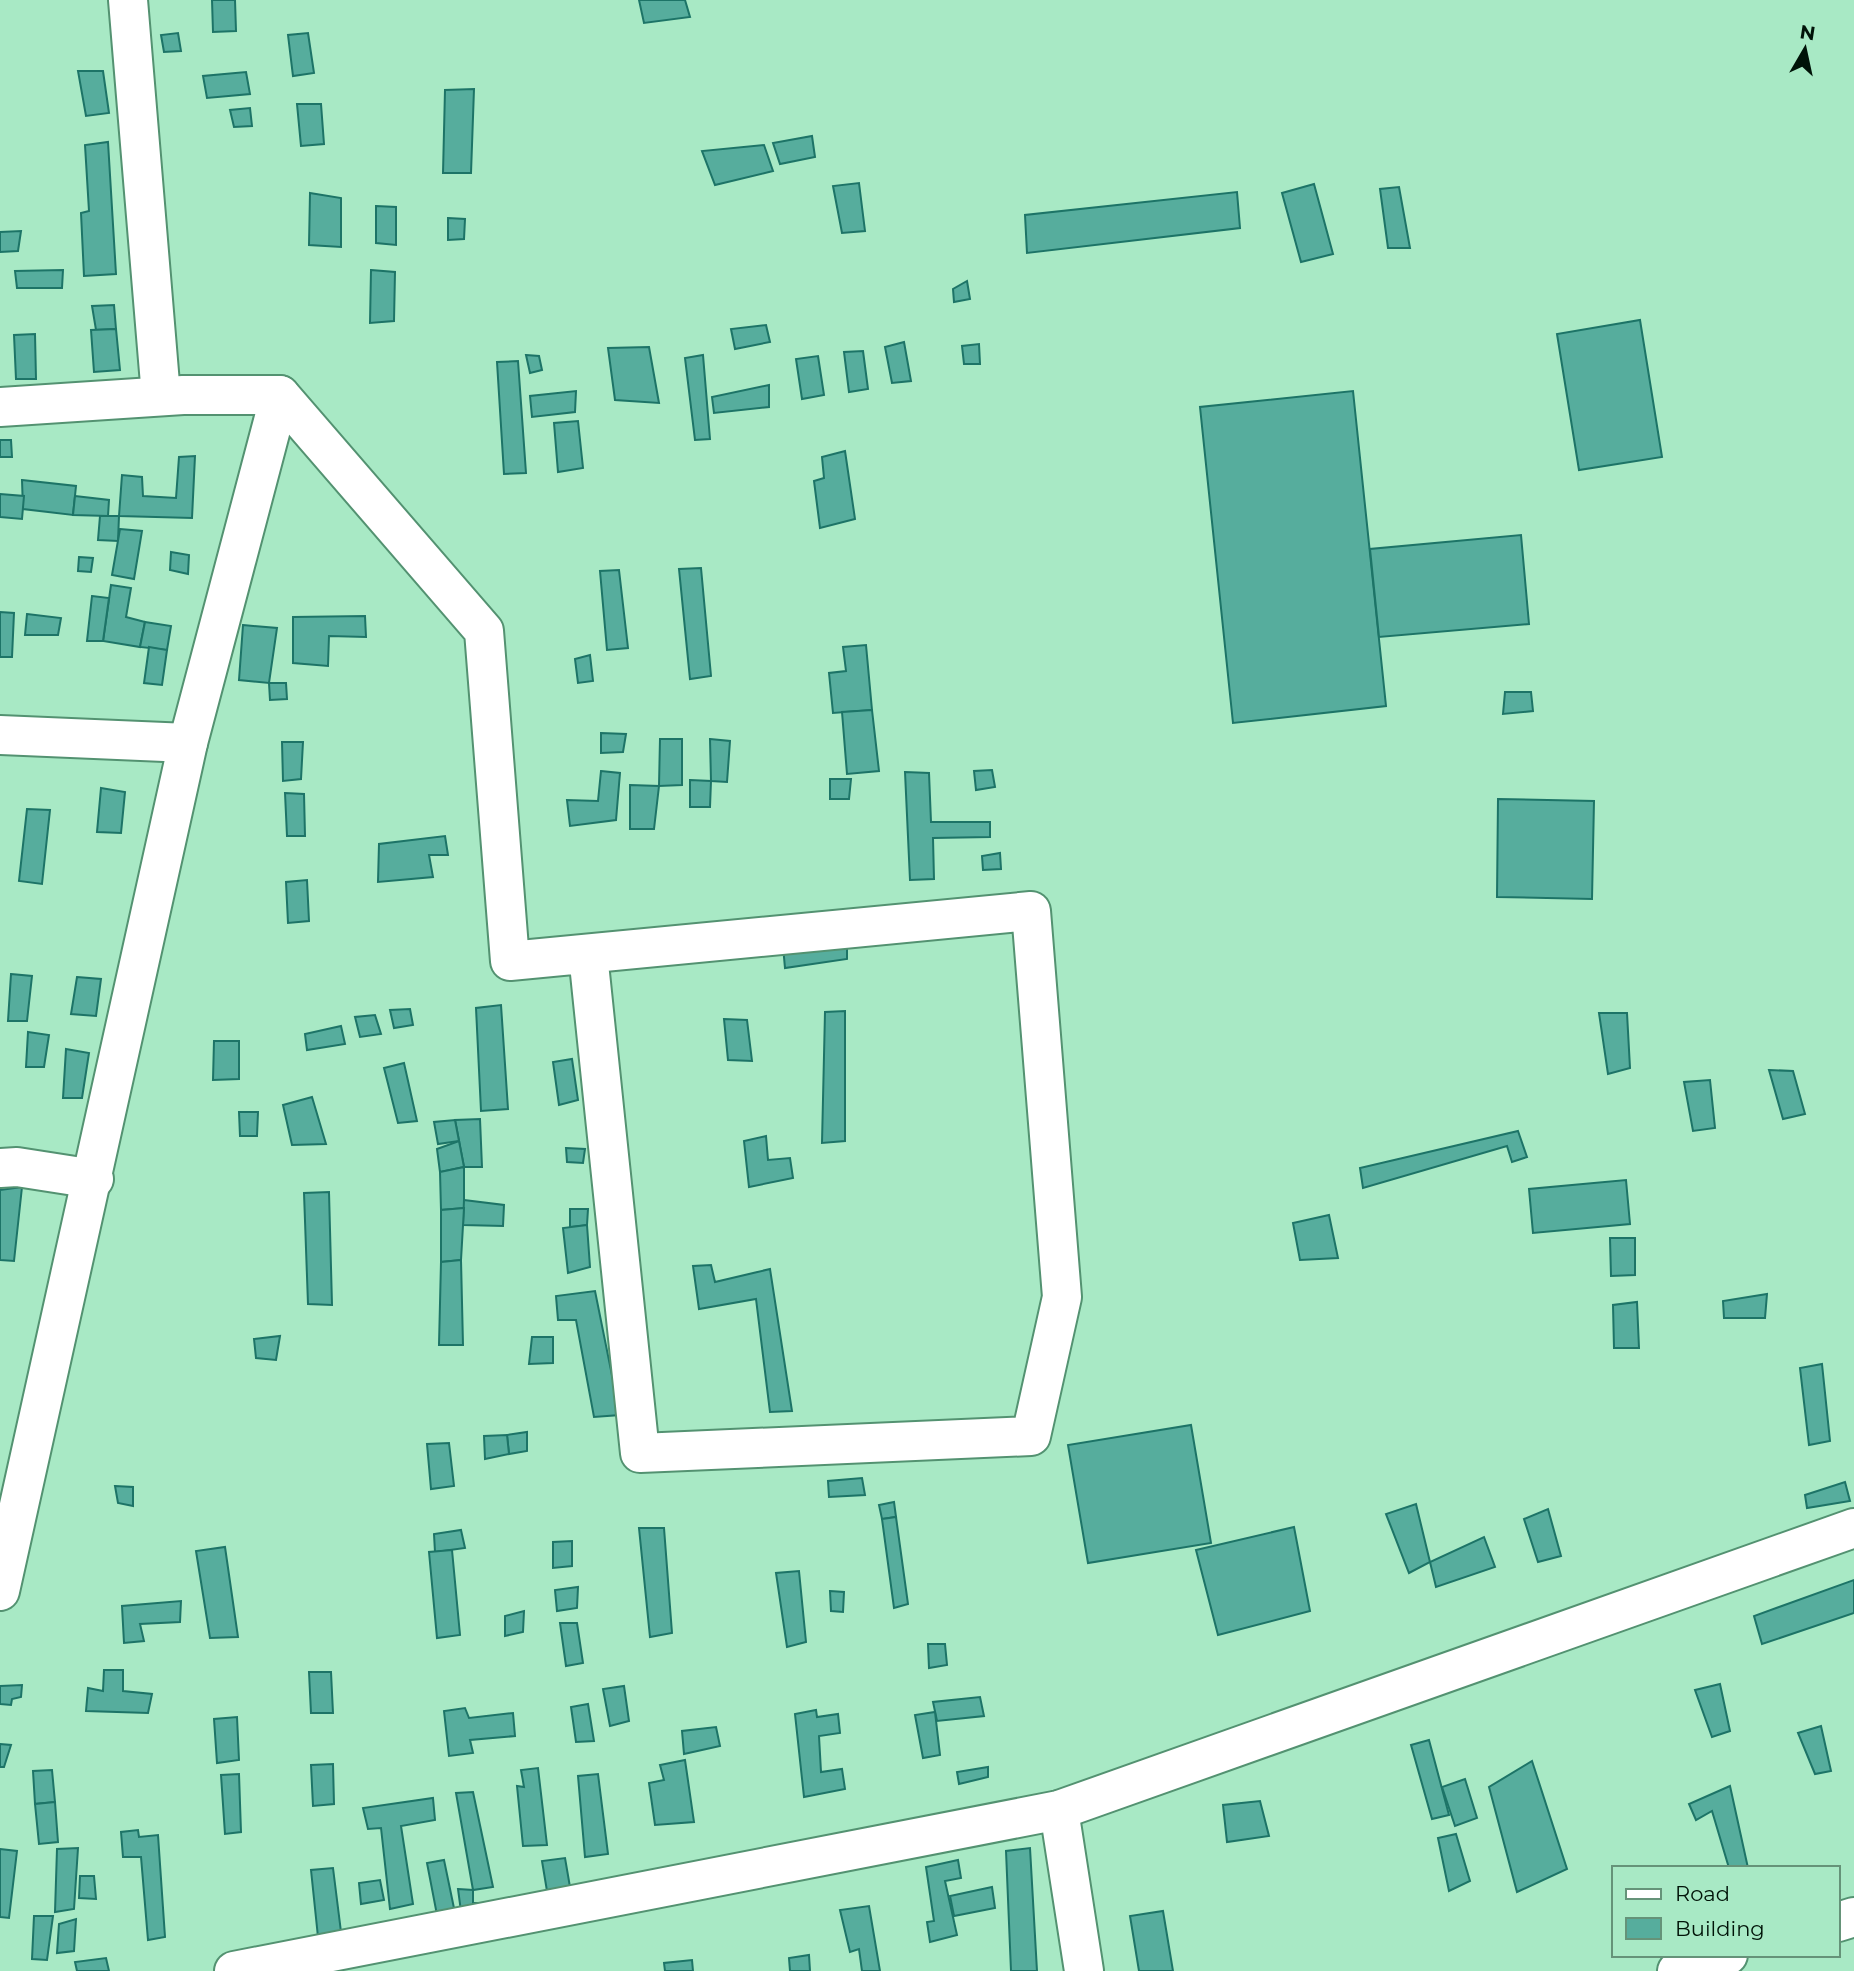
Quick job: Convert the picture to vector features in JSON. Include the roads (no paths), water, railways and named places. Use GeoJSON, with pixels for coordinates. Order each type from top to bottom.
{"type":"FeatureCollection","features":[{"type":"Feature","properties":{"kind":"street"},"geometry":{"type":"LineString","coordinates":[[128,0],[161,396]]}},
{"type":"Feature","properties":{"kind":"street"},"geometry":{"type":"LineString","coordinates":[[0,1591],[94,1179],[188,743],[280,395]]}},
{"type":"Feature","properties":{"kind":"street"},"geometry":{"type":"LineString","coordinates":[[0,407],[161,396],[280,395],[484,631],[510,961],[1031,911],[1062,1297],[1031,1436],[640,1453],[588,954]]}},
{"type":"Feature","properties":{"kind":"street"},"geometry":{"type":"LineString","coordinates":[[0,735],[188,743]]}},
{"type":"Feature","properties":{"kind":"street"},"geometry":{"type":"LineString","coordinates":[[0,1168],[18,1167],[94,1179]]}},
{"type":"Feature","properties":{"kind":"street"},"geometry":{"type":"LineString","coordinates":[[234,1971],[1059,1810],[1854,1528]]}},
{"type":"Feature","properties":{"kind":"street"},"geometry":{"type":"LineString","coordinates":[[1059,1810],[1084,1971]]}},
{"type":"Feature","properties":{"kind":"street"},"geometry":{"type":"LineString","coordinates":[[1677,1971],[1722,1957]]}}]}
